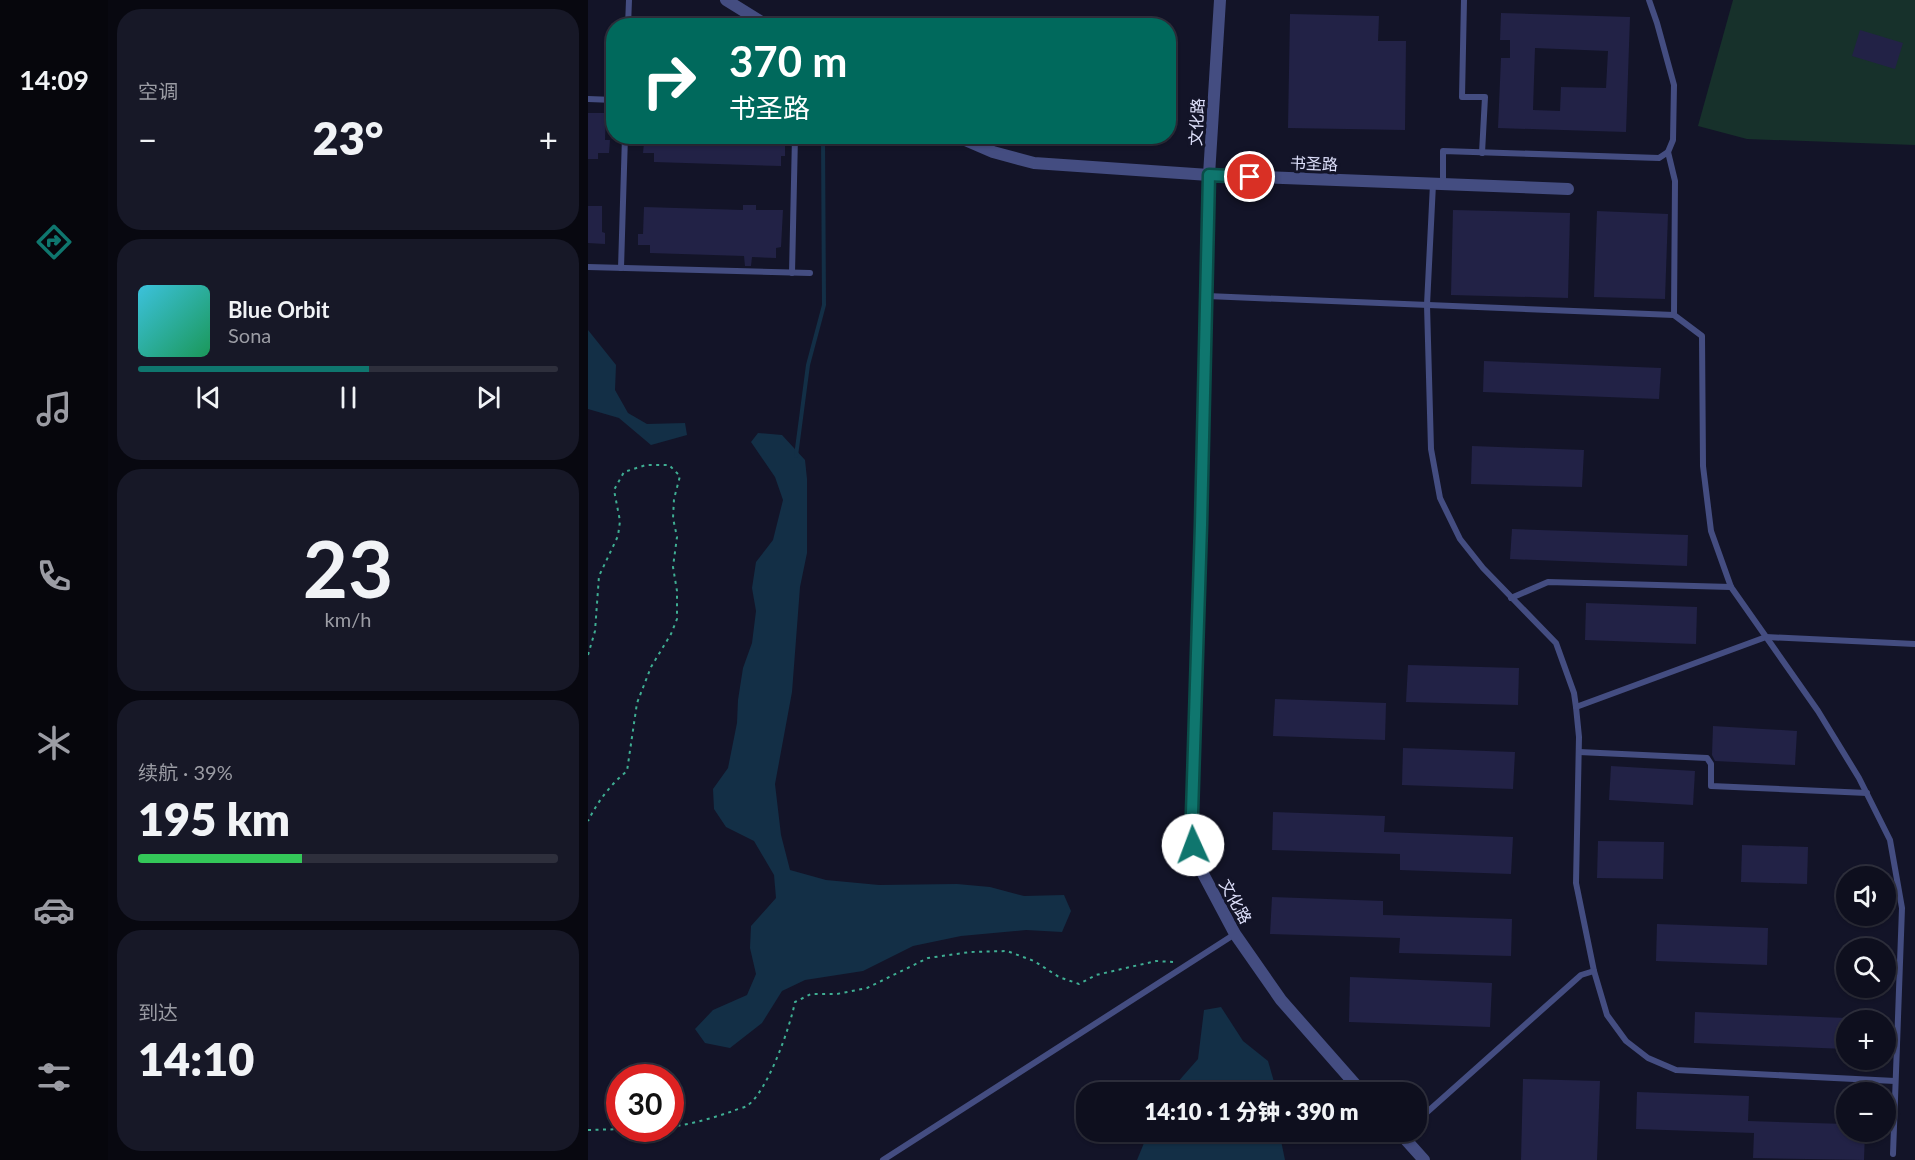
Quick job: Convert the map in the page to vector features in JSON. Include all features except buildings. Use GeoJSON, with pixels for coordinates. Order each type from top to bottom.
{"type":"FeatureCollection","features":[{"type":"Feature","properties":{"kind":"street"},"geometry":{"type":"LineString","coordinates":[[726,0],[755,18]]}},
{"type":"Feature","properties":{"kind":"street","name":"文化路"},"geometry":{"type":"LineString","coordinates":[[1220,0],[1209,175],[1193,845],[1201,870],[1235,934],[1281,1000],[1353,1082]]}},
{"type":"Feature","properties":{"kind":"street","name":"书圣路"},"geometry":{"type":"LineString","coordinates":[[974,144],[993,152],[1034,163],[1209,175],[1568,189]]}},
{"type":"Feature","properties":{"kind":"street"},"geometry":{"type":"LineString","coordinates":[[1409,1142],[1424,1160]]}},
{"type":"Feature","properties":{"kind":"lane"},"geometry":{"type":"LineString","coordinates":[[628,18],[629,0]]}},
{"type":"Feature","properties":{"kind":"lane"},"geometry":{"type":"LineString","coordinates":[[1464,0],[1461,97],[1485,97],[1482,153]]}},
{"type":"Feature","properties":{"kind":"lane"},"geometry":{"type":"LineString","coordinates":[[1649,0],[1658,23],[1674,85],[1673,140],[1668,152],[1659,158],[1443,151],[1428,305],[1431,449],[1440,498],[1460,539],[1483,568],[1556,643],[1574,693],[1579,752],[1576,883],[1594,971],[1607,1015],[1626,1041],[1648,1058],[1676,1070],[1895,1081]]}},
{"type":"Feature","properties":{"kind":"lane"},"geometry":{"type":"LineString","coordinates":[[588,99],[606,100]]}},
{"type":"Feature","properties":{"kind":"lane"},"geometry":{"type":"LineString","coordinates":[[621,268],[625,144]]}},
{"type":"Feature","properties":{"kind":"lane"},"geometry":{"type":"LineString","coordinates":[[792,273],[795,144]]}},
{"type":"Feature","properties":{"kind":"lane"},"geometry":{"type":"LineString","coordinates":[[1668,152],[1675,181],[1674,315]]}},
{"type":"Feature","properties":{"kind":"lane"},"geometry":{"type":"LineString","coordinates":[[588,267],[810,273]]}},
{"type":"Feature","properties":{"kind":"lane"},"geometry":{"type":"LineString","coordinates":[[1207,296],[1674,315],[1702,336],[1705,477],[1711,531],[1731,587],[1818,711],[1867,794],[1890,840],[1902,908],[1893,1154]]}},
{"type":"Feature","properties":{"kind":"lane"},"geometry":{"type":"LineString","coordinates":[[1511,598],[1548,582],[1731,587]]}},
{"type":"Feature","properties":{"kind":"lane"},"geometry":{"type":"LineString","coordinates":[[1576,707],[1766,637],[1915,644]]}},
{"type":"Feature","properties":{"kind":"lane"},"geometry":{"type":"LineString","coordinates":[[1579,752],[1707,758],[1711,764],[1711,786],[1867,794]]}},
{"type":"Feature","properties":{"kind":"lane"},"geometry":{"type":"LineString","coordinates":[[883,1160],[1235,934]]}},
{"type":"Feature","properties":{"kind":"lane"},"geometry":{"type":"LineString","coordinates":[[1427,1112],[1581,975],[1594,971]]}},
{"type":"Feature","properties":{"kind":"path"},"geometry":{"type":"LineString","coordinates":[[588,655],[595,631],[599,576],[618,536],[620,521],[614,490],[624,472],[646,465],[669,465],[680,476],[674,499],[673,518],[677,537],[674,567],[677,619],[671,634],[651,667],[636,703],[627,771],[614,782],[595,807],[588,821]]}},
{"type":"Feature","properties":{"kind":"path"},"geometry":{"type":"LineString","coordinates":[[684,1125],[747,1106],[763,1087],[777,1057],[791,1021],[795,1002],[811,994],[867,988],[928,958],[970,952],[1007,951],[1034,962],[1059,978],[1079,984],[1096,975],[1156,961],[1191,963]]}},
{"type":"Feature","properties":{"kind":"path"},"geometry":{"type":"LineString","coordinates":[[588,1130],[606,1130]]}},
{"type":"Feature","properties":{"kind":"green space"},"geometry":{"type":"Polygon","coordinates":[[[1733,0],[1915,0],[1915,145],[1747,139],[1698,126],[1733,0]]]}},
{"type":"Feature","properties":{"kind":"water"},"geometry":{"type":"Polygon","coordinates":[[[588,330],[616,365],[615,390],[628,413],[647,424],[685,423],[687,435],[651,445],[619,418],[588,409],[588,330]]]}},
{"type":"Feature","properties":{"kind":"water"},"geometry":{"type":"Polygon","coordinates":[[[758,433],[782,435],[805,460],[807,479],[807,553],[800,587],[792,692],[775,784],[781,835],[790,870],[826,880],[879,885],[957,884],[990,887],[1024,896],[1064,895],[1071,911],[1062,932],[1026,930],[961,936],[913,946],[863,971],[805,980],[782,991],[762,1023],[730,1048],[705,1043],[695,1029],[713,1010],[747,995],[756,974],[750,948],[751,926],[776,898],[774,875],[754,841],[726,827],[714,809],[713,789],[728,768],[737,723],[743,668],[752,643],[756,611],[752,588],[756,562],[773,540],[783,500],[775,477],[751,442],[758,433]]]}},
{"type":"Feature","properties":{"kind":"water"},"geometry":{"type":"Polygon","coordinates":[[[1221,1007],[1243,1041],[1268,1061],[1274,1082],[1178,1082],[1198,1059],[1204,1010],[1221,1007]]]}},
{"type":"Feature","properties":{"kind":"water"},"geometry":{"type":"Polygon","coordinates":[[[1144,1142],[1281,1142],[1285,1160],[1137,1160],[1144,1142]]]}},
{"type":"Feature","properties":{"kind":"waterway"},"geometry":{"type":"LineString","coordinates":[[796,456],[808,365],[824,305],[823,144]]}},
{"type":"Feature","properties":{"kind":"route"},"geometry":{"type":"LineString","coordinates":[[1193,845],[1209,175],[1250,177]]}}]}
